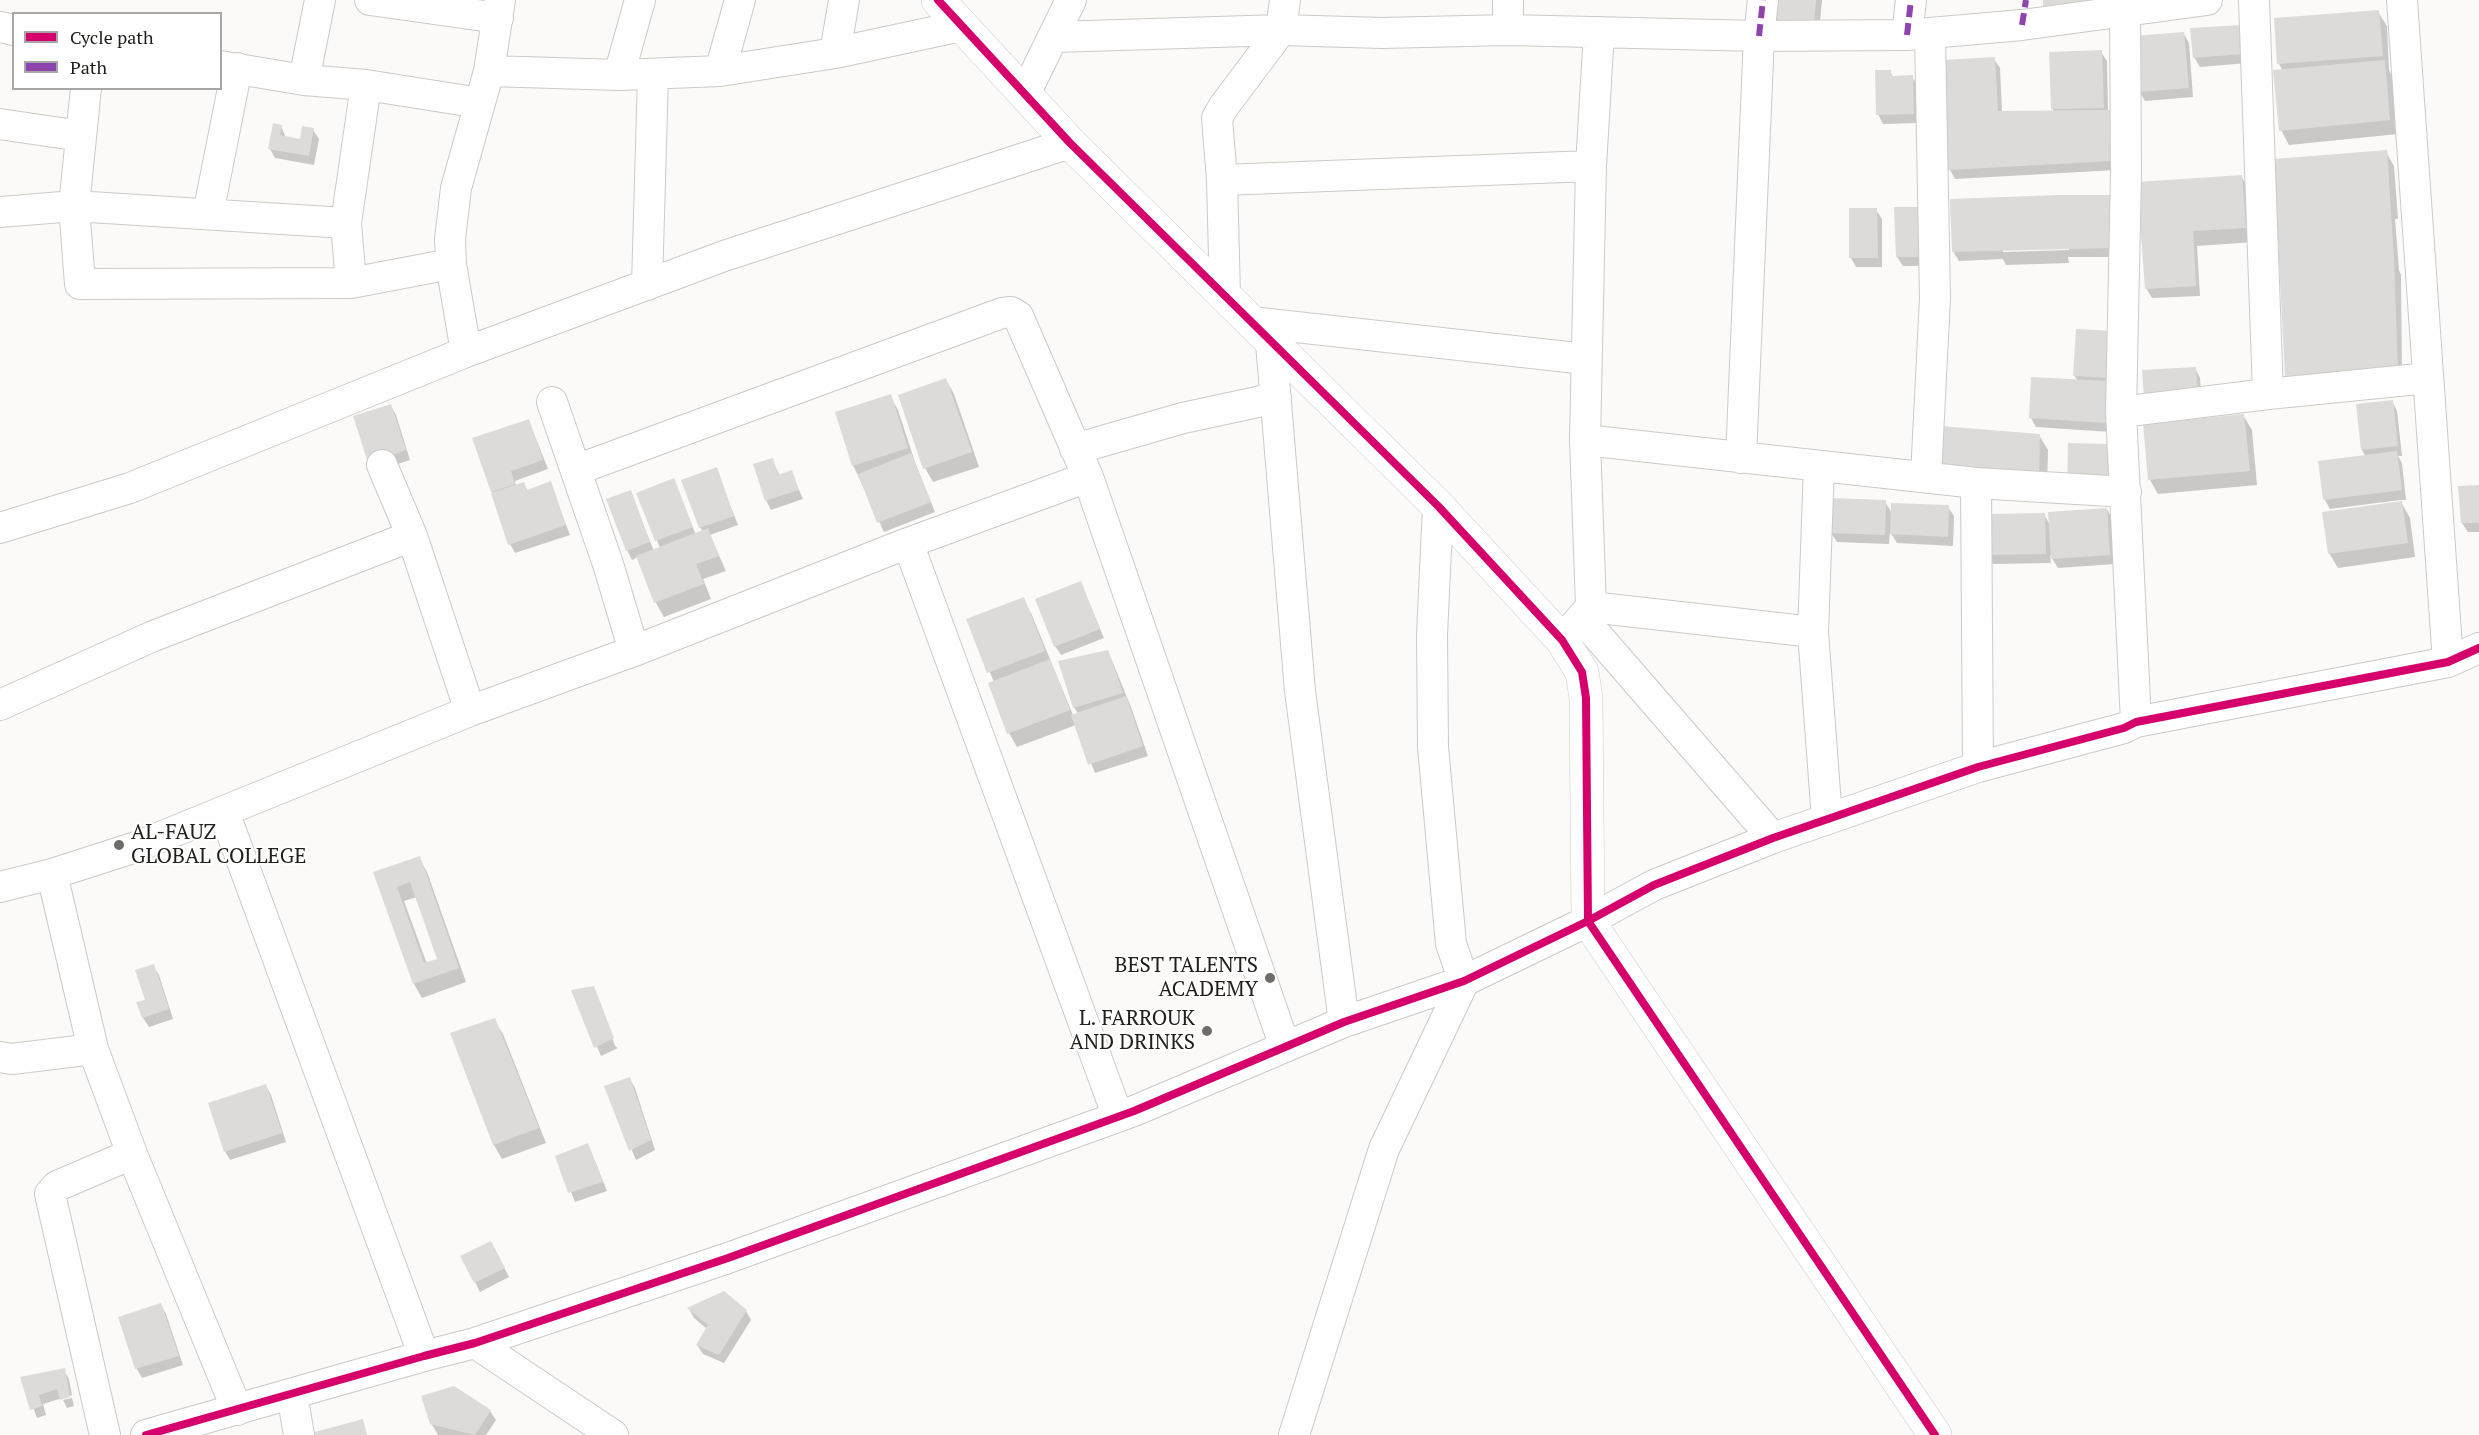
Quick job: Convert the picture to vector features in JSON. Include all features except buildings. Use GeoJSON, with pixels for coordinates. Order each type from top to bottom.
{"type":"FeatureCollection","features":[{"type":"Feature","properties":{"kind":"street"},"geometry":{"type":"LineString","coordinates":[[304,80],[320,0]]}},
{"type":"Feature","properties":{"kind":"street"},"geometry":{"type":"LineString","coordinates":[[370,0],[499,9],[489,71],[456,188],[450,239],[451,264],[466,352]]}},
{"type":"Feature","properties":{"kind":"street"},"geometry":{"type":"LineString","coordinates":[[620,75],[640,0]]}},
{"type":"Feature","properties":{"kind":"street"},"geometry":{"type":"LineString","coordinates":[[720,71],[740,0]]}},
{"type":"Feature","properties":{"kind":"street"},"geometry":{"type":"LineString","coordinates":[[835,53],[844,0]]}},
{"type":"Feature","properties":{"kind":"street"},"geometry":{"type":"LineString","coordinates":[[938,0],[1070,143],[1438,506],[1578,622],[1773,838]]}},
{"type":"Feature","properties":{"kind":"street"},"geometry":{"type":"LineString","coordinates":[[1025,94],[1071,0]]}},
{"type":"Feature","properties":{"kind":"street"},"geometry":{"type":"LineString","coordinates":[[1225,296],[1222,180],[1217,118],[1281,30],[1285,0]]}},
{"type":"Feature","properties":{"kind":"street"},"geometry":{"type":"LineString","coordinates":[[1508,0],[1508,30]]}},
{"type":"Feature","properties":{"kind":"street"},"geometry":{"type":"LineString","coordinates":[[1741,458],[1759,36],[1763,0]]}},
{"type":"Feature","properties":{"kind":"street"},"geometry":{"type":"LineString","coordinates":[[1911,0],[1918,34],[1935,298],[1926,476]]}},
{"type":"Feature","properties":{"kind":"street"},"geometry":{"type":"LineString","coordinates":[[1054,37],[1281,30],[1382,33],[1508,30],[1759,36],[1918,34],[2024,12],[2125,9],[2207,0]]}},
{"type":"Feature","properties":{"kind":"street"},"geometry":{"type":"LineString","coordinates":[[2254,0],[2268,394]]}},
{"type":"Feature","properties":{"kind":"street"},"geometry":{"type":"LineString","coordinates":[[2402,0],[2448,662]]}},
{"type":"Feature","properties":{"kind":"street"},"geometry":{"type":"LineString","coordinates":[[2125,9],[2126,174],[2121,412],[2136,722]]}},
{"type":"Feature","properties":{"kind":"street"},"geometry":{"type":"LineString","coordinates":[[489,71],[620,75],[720,71],[835,53],[961,26]]}},
{"type":"Feature","properties":{"kind":"street"},"geometry":{"type":"LineString","coordinates":[[1599,32],[1592,166],[1578,622],[1586,698],[1588,921],[1935,1435]]}},
{"type":"Feature","properties":{"kind":"street"},"geometry":{"type":"LineString","coordinates":[[208,214],[229,67],[304,80],[366,85],[480,103]]}},
{"type":"Feature","properties":{"kind":"street"},"geometry":{"type":"LineString","coordinates":[[647,285],[653,75]]}},
{"type":"Feature","properties":{"kind":"street"},"geometry":{"type":"LineString","coordinates":[[351,283],[346,223],[366,85]]}},
{"type":"Feature","properties":{"kind":"street"},"geometry":{"type":"LineString","coordinates":[[86,90],[74,206],[80,284],[351,283],[451,264]]}},
{"type":"Feature","properties":{"kind":"street"},"geometry":{"type":"LineString","coordinates":[[0,124],[81,136]]}},
{"type":"Feature","properties":{"kind":"street"},"geometry":{"type":"LineString","coordinates":[[1,519],[130,488],[466,352],[724,256],[1070,143]]}},
{"type":"Feature","properties":{"kind":"street"},"geometry":{"type":"LineString","coordinates":[[1222,180],[1592,166]]}},
{"type":"Feature","properties":{"kind":"street"},"geometry":{"type":"LineString","coordinates":[[0,212],[74,206],[346,223]]}},
{"type":"Feature","properties":{"kind":"street"},"geometry":{"type":"LineString","coordinates":[[576,471],[991,317],[1011,312],[1018,316],[1088,477],[1211,839],[1285,1047]]}},
{"type":"Feature","properties":{"kind":"street"},"geometry":{"type":"LineString","coordinates":[[1261,333],[1586,359]]}},
{"type":"Feature","properties":{"kind":"street"},"geometry":{"type":"LineString","coordinates":[[1261,333],[1276,398],[1300,691],[1344,1022]]}},
{"type":"Feature","properties":{"kind":"street"},"geometry":{"type":"LineString","coordinates":[[2121,412],[2428,378]]}},
{"type":"Feature","properties":{"kind":"street"},"geometry":{"type":"LineString","coordinates":[[1076,449],[1183,418],[1276,398]]}},
{"type":"Feature","properties":{"kind":"street"},"geometry":{"type":"LineString","coordinates":[[552,402],[608,564],[634,651]]}},
{"type":"Feature","properties":{"kind":"street"},"geometry":{"type":"LineString","coordinates":[[1585,440],[1976,483],[2126,492]]}},
{"type":"Feature","properties":{"kind":"street"},"geometry":{"type":"LineString","coordinates":[[382,465],[412,536],[470,711]]}},
{"type":"Feature","properties":{"kind":"street"},"geometry":{"type":"LineString","coordinates":[[1819,466],[1813,632],[1827,819]]}},
{"type":"Feature","properties":{"kind":"street"},"geometry":{"type":"LineString","coordinates":[[0,887],[52,874],[136,847],[470,711],[634,651],[908,543],[1088,477]]}},
{"type":"Feature","properties":{"kind":"street"},"geometry":{"type":"LineString","coordinates":[[1976,483],[1977,767]]}},
{"type":"Feature","properties":{"kind":"street"},"geometry":{"type":"LineString","coordinates":[[1294,1435],[1384,1149],[1464,981],[1451,944],[1433,747],[1432,635],[1438,506]]}},
{"type":"Feature","properties":{"kind":"street"},"geometry":{"type":"LineString","coordinates":[[0,705],[151,637],[412,536]]}},
{"type":"Feature","properties":{"kind":"street"},"geometry":{"type":"LineString","coordinates":[[908,543],[1118,1117]]}},
{"type":"Feature","properties":{"kind":"street"},"geometry":{"type":"LineString","coordinates":[[1578,622],[1813,632]]}},
{"type":"Feature","properties":{"kind":"street"},"geometry":{"type":"LineString","coordinates":[[146,1435],[475,1343],[728,1258],[1118,1117],[1344,1022],[1464,981],[1588,921],[1654,885],[1773,838],[1977,767],[2124,728],[2136,722],[2448,662],[2479,648]]}},
{"type":"Feature","properties":{"kind":"street"},"geometry":{"type":"LineString","coordinates":[[225,812],[424,1356]]}},
{"type":"Feature","properties":{"kind":"street"},"geometry":{"type":"LineString","coordinates":[[52,874],[93,1049],[132,1154],[237,1410]]}},
{"type":"Feature","properties":{"kind":"street"},"geometry":{"type":"LineString","coordinates":[[0,1057],[12,1059],[93,1049]]}},
{"type":"Feature","properties":{"kind":"street"},"geometry":{"type":"LineString","coordinates":[[105,1435],[50,1194],[57,1186],[132,1154]]}},
{"type":"Feature","properties":{"kind":"street"},"geometry":{"type":"LineString","coordinates":[[475,1343],[613,1435]]}},
{"type":"Feature","properties":{"kind":"street"},"geometry":{"type":"LineString","coordinates":[[291,1394],[300,1435]]}},
{"type":"Feature","properties":{"kind":"marked path"},"geometry":{"type":"LineString","coordinates":[[1759,36],[1763,0]]}},
{"type":"Feature","properties":{"kind":"marked path"},"geometry":{"type":"LineString","coordinates":[[1907,35],[1911,0]]}},
{"type":"Feature","properties":{"kind":"marked path"},"geometry":{"type":"LineString","coordinates":[[2022,25],[2026,0]]}},
{"type":"Feature","properties":{"kind":"cycle path"},"geometry":{"type":"LineString","coordinates":[[938,0],[1070,143],[1438,506],[1562,640],[1582,672],[1586,698],[1588,921],[1935,1435]]}},
{"type":"Feature","properties":{"kind":"cycle path"},"geometry":{"type":"LineString","coordinates":[[146,1435],[475,1343],[728,1258],[1134,1111],[1344,1022],[1464,981],[1588,921],[1654,885],[1773,838],[1978,767],[2124,728],[2136,722],[2448,662],[2479,648]]}},
{"type":"Feature","properties":{"kind":"place","name":"AL-FAUZ GLOBAL COLLEGE"},"geometry":{"type":"Point","coordinates":[119,845]}},
{"type":"Feature","properties":{"kind":"place","name":"BEST TALENTS ACADEMY"},"geometry":{"type":"Point","coordinates":[1270,978]}},
{"type":"Feature","properties":{"kind":"place","name":"L. FARROUK AND DRINKS"},"geometry":{"type":"Point","coordinates":[1207,1031]}}]}
